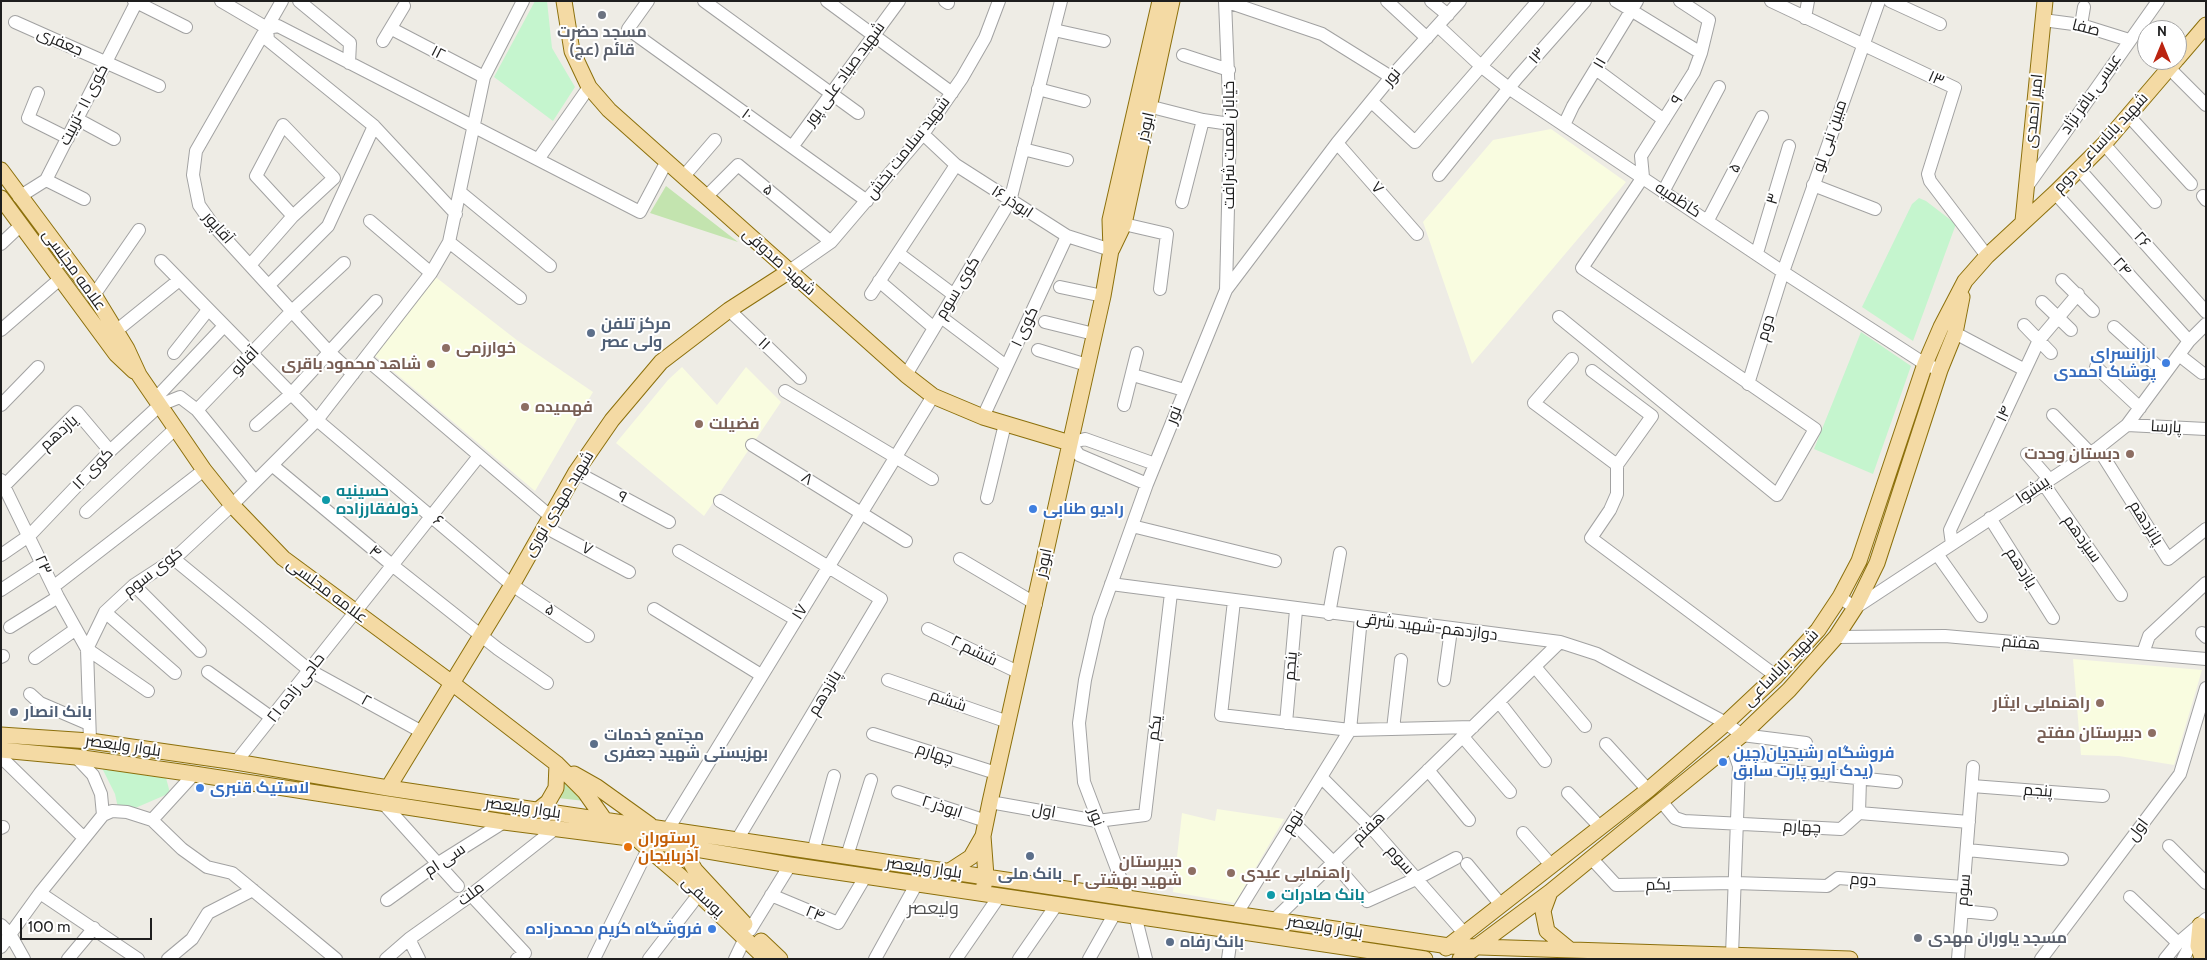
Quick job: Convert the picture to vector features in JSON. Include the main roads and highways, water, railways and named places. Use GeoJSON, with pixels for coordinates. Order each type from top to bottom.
{"type":"FeatureCollection","features":[{"type":"Feature","properties":{"kind":"main road","name":"شهید صدوقی"},"geometry":{"type":"LineString","coordinates":[[564,1],[572,51],[589,87],[609,110],[707,196],[788,272],[906,375],[933,396],[983,417],[1070,443]]}},
{"type":"Feature","properties":{"kind":"main road","name":"ابوذر"},"geometry":{"type":"LineString","coordinates":[[1144,105],[1160,1]]}},
{"type":"Feature","properties":{"kind":"main road","name":"ابوذر"},"geometry":{"type":"LineString","coordinates":[[982,892],[986,876],[984,829],[1036,604],[1103,296],[1117,222],[1144,105],[1172,1]]}},
{"type":"Feature","properties":{"kind":"main road","name":"امیر احمدی"},"geometry":{"type":"LineString","coordinates":[[2023,221],[2045,1]]}},
{"type":"Feature","properties":{"kind":"main road","name":"شهید باباساعی دوم"},"geometry":{"type":"LineString","coordinates":[[2187,47],[2206,25]]}},
{"type":"Feature","properties":{"kind":"main road","name":"شهید باباساعی دوم"},"geometry":{"type":"LineString","coordinates":[[2023,221],[2055,193],[2104,144],[2167,70]]}},
{"type":"Feature","properties":{"kind":"main road","name":"علامه مجلسی"},"geometry":{"type":"LineString","coordinates":[[1,170],[19,197],[94,295],[116,331],[139,375],[204,470],[232,505],[283,558],[452,683],[557,764]]}},
{"type":"Feature","properties":{"kind":"main road"},"geometry":{"type":"LineString","coordinates":[[4,202],[19,197]]}},
{"type":"Feature","properties":{"kind":"main road","name":"علامه مجلسی"},"geometry":{"type":"LineString","coordinates":[[4,202],[116,354],[139,375]]}},
{"type":"Feature","properties":{"kind":"main road","name":"شهید باباساعی"},"geometry":{"type":"LineString","coordinates":[[1431,959],[1648,790],[1726,723],[1776,676],[1818,630],[1840,597],[1859,561],[1925,364],[1941,327],[1965,281],[1987,256],[2023,221]]}},
{"type":"Feature","properties":{"kind":"main road","name":"شهید مهدی نوری"},"geometry":{"type":"LineString","coordinates":[[388,788],[512,585],[576,472],[612,420],[661,362],[729,310],[788,272]]}},
{"type":"Feature","properties":{"kind":"main road","name":"شهید باباساعی"},"geometry":{"type":"LineString","coordinates":[[1460,959],[1550,892],[1736,739],[1789,690],[1836,637],[1855,608],[1877,563],[1940,370],[1955,333],[1965,281]]}},
{"type":"Feature","properties":{"kind":"main road","name":"بلوار ولیعصر"},"geometry":{"type":"LineString","coordinates":[[1,735],[90,741],[538,810],[602,826],[642,844],[677,836],[737,840],[1449,946],[1850,959]]}},
{"type":"Feature","properties":{"kind":"main road","name":"بلوار ولیعصر"},"geometry":{"type":"LineString","coordinates":[[1,750],[76,757],[504,822],[556,828],[652,826],[677,836],[790,866],[1372,949],[1425,959]]}},
{"type":"Feature","properties":{"kind":"main road"},"geometry":{"type":"LineString","coordinates":[[557,764],[597,787],[652,826]]}},
{"type":"Feature","properties":{"kind":"main road"},"geometry":{"type":"LineString","coordinates":[[538,810],[548,802],[556,788],[557,764]]}},
{"type":"Feature","properties":{"kind":"main road"},"geometry":{"type":"LineString","coordinates":[[557,764],[585,792],[602,826]]}},
{"type":"Feature","properties":{"kind":"main road"},"geometry":{"type":"LineString","coordinates":[[597,787],[605,808],[602,826]]}},
{"type":"Feature","properties":{"kind":"main road"},"geometry":{"type":"LineString","coordinates":[[948,872],[972,857],[984,829]]}},
{"type":"Feature","properties":{"kind":"main road"},"geometry":{"type":"LineString","coordinates":[[677,836],[679,875]]}},
{"type":"Feature","properties":{"kind":"main road","name":"یوسفی"},"geometry":{"type":"LineString","coordinates":[[677,836],[695,870],[748,934],[761,957]]}},
{"type":"Feature","properties":{"kind":"main road","name":"یوسفی"},"geometry":{"type":"LineString","coordinates":[[642,844],[699,894],[780,959]]}},
{"type":"Feature","properties":{"kind":"main road"},"geometry":{"type":"LineString","coordinates":[[1550,892],[1543,911],[1547,931],[1569,949]]}},
{"type":"Feature","properties":{"kind":"main road"},"geometry":{"type":"LineString","coordinates":[[1128,898],[1135,915]]}},
{"type":"Feature","properties":{"kind":"main road"},"geometry":{"type":"LineString","coordinates":[[2203,922],[2198,946],[2201,955],[2206,959]]}},
{"type":"Feature","properties":{"kind":"main road"},"geometry":{"type":"LineString","coordinates":[[1372,949],[1388,959]]}},
{"type":"Feature","properties":{"kind":"place","name":"مسجد حضرت قائم (عج)"},"geometry":{"type":"Point","coordinates":[602,15]}},
{"type":"Feature","properties":{"kind":"place","name":"مرکز تلفن ولی عصر"},"geometry":{"type":"Point","coordinates":[591,333]}},
{"type":"Feature","properties":{"kind":"place","name":"خوارزمی"},"geometry":{"type":"Point","coordinates":[446,348]}},
{"type":"Feature","properties":{"kind":"place","name":"ارزانسرای پوشاک احمدی"},"geometry":{"type":"Point","coordinates":[2166,363]}},
{"type":"Feature","properties":{"kind":"place","name":"شاهد محمود باقری"},"geometry":{"type":"Point","coordinates":[431,364]}},
{"type":"Feature","properties":{"kind":"place","name":"فهمیده"},"geometry":{"type":"Point","coordinates":[525,407]}},
{"type":"Feature","properties":{"kind":"place","name":"فضیلت"},"geometry":{"type":"Point","coordinates":[699,424]}},
{"type":"Feature","properties":{"kind":"place","name":"دبستان وحدت"},"geometry":{"type":"Point","coordinates":[2130,454]}},
{"type":"Feature","properties":{"kind":"place","name":"حسینیه ذولفقارزاده"},"geometry":{"type":"Point","coordinates":[326,500]}},
{"type":"Feature","properties":{"kind":"place","name":"رادیو طنابی"},"geometry":{"type":"Point","coordinates":[1033,509]}},
{"type":"Feature","properties":{"kind":"place","name":"راهنمایی ایثار"},"geometry":{"type":"Point","coordinates":[2100,703]}},
{"type":"Feature","properties":{"kind":"place","name":"بانک انصار"},"geometry":{"type":"Point","coordinates":[14,712]}},
{"type":"Feature","properties":{"kind":"place","name":"دبیرستان مفتح"},"geometry":{"type":"Point","coordinates":[2152,733]}},
{"type":"Feature","properties":{"kind":"place","name":"مجتمع خدمات بهزیستی شهید جعفری"},"geometry":{"type":"Point","coordinates":[594,744]}},
{"type":"Feature","properties":{"kind":"place","name":"فروشگاه رشیدیان(چین یدک آریو پارت سابق)"},"geometry":{"type":"Point","coordinates":[1723,762]}},
{"type":"Feature","properties":{"kind":"place","name":"لاستیک قنبری"},"geometry":{"type":"Point","coordinates":[200,788]}},
{"type":"Feature","properties":{"kind":"place","name":"رستوران آذربایجان"},"geometry":{"type":"Point","coordinates":[628,847]}},
{"type":"Feature","properties":{"kind":"place","name":"بانک ملی"},"geometry":{"type":"Point","coordinates":[1030,856]}},
{"type":"Feature","properties":{"kind":"place","name":"دبیرستان شهید بهشتی ۲"},"geometry":{"type":"Point","coordinates":[1192,871]}},
{"type":"Feature","properties":{"kind":"place","name":"راهنمایی عیدی"},"geometry":{"type":"Point","coordinates":[1231,873]}},
{"type":"Feature","properties":{"kind":"place","name":"بانک صادرات"},"geometry":{"type":"Point","coordinates":[1271,895]}},
{"type":"Feature","properties":{"kind":"place","name":"فروشگاه کریم محمدزاده"},"geometry":{"type":"Point","coordinates":[712,929]}},
{"type":"Feature","properties":{"kind":"place","name":"مسجد یاوران مهدی"},"geometry":{"type":"Point","coordinates":[1918,938]}},
{"type":"Feature","properties":{"kind":"place","name":"بانک رفاه"},"geometry":{"type":"Point","coordinates":[1170,942]}},
{"type":"Feature","properties":{"kind":"district","name":"ولیعصر"},"geometry":{"type":"Point","coordinates":[933,909]}}]}
